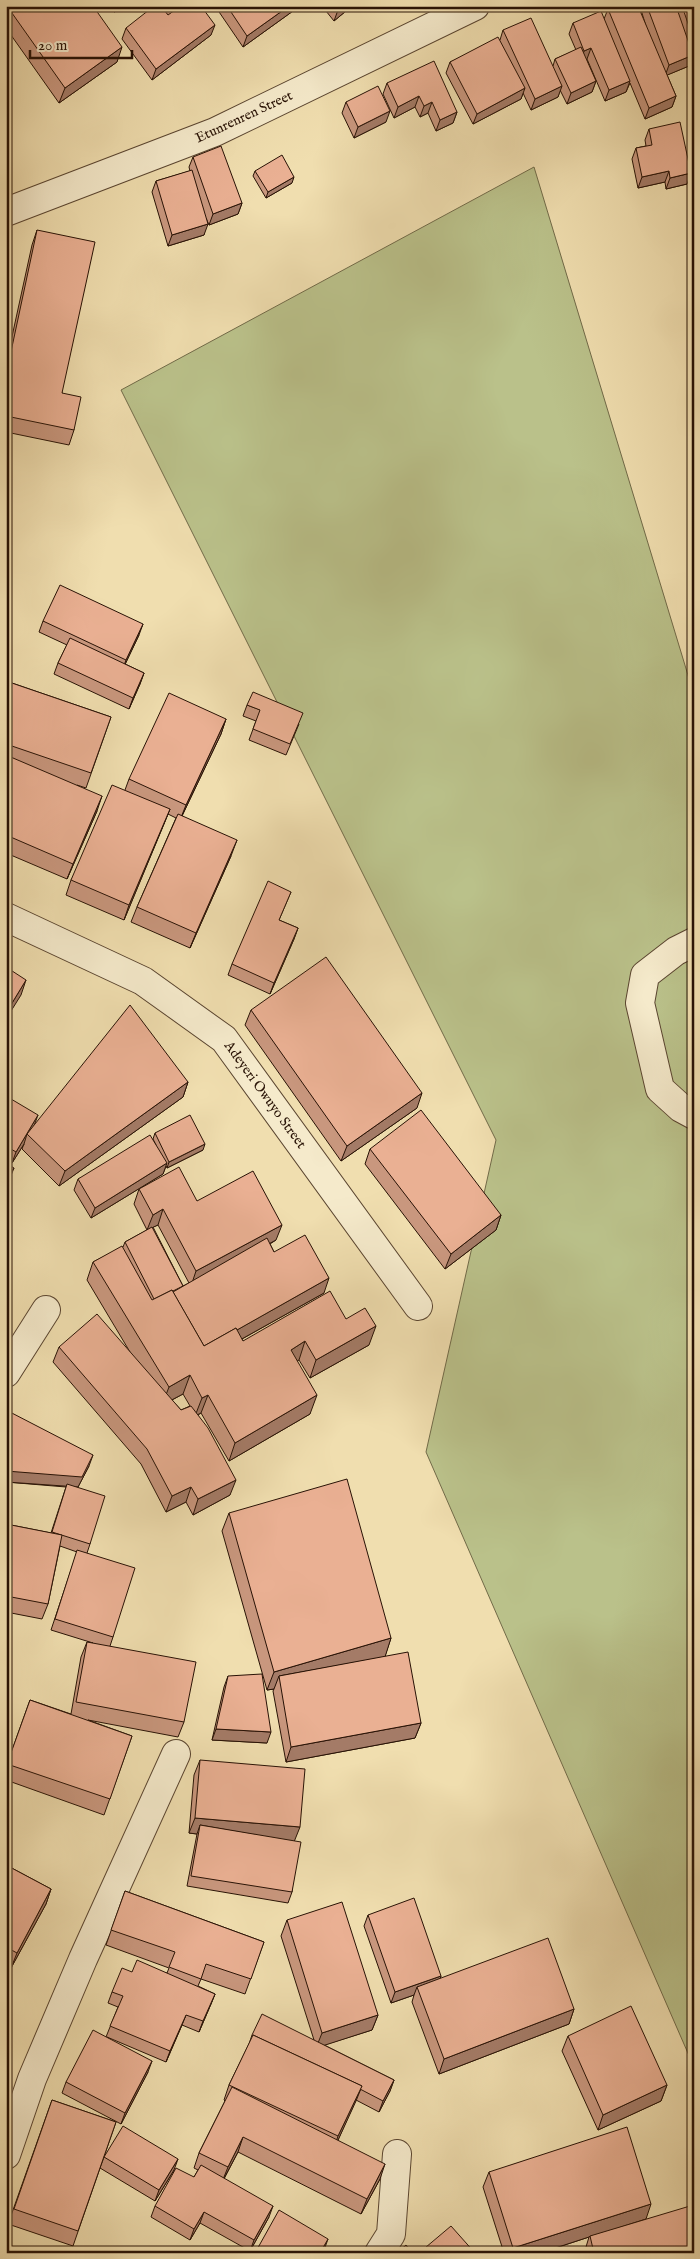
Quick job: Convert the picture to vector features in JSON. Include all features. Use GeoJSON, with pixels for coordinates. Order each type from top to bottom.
{"type":"FeatureCollection","features":[{"type":"Feature","properties":{"kind":"street","name":"Etunrenren Street"},"geometry":{"type":"LineString","coordinates":[[6,212],[215,132],[475,6]]}},
{"type":"Feature","properties":{"kind":"street","name":"Adeyeri Owuyo Street"},"geometry":{"type":"LineString","coordinates":[[6,917],[143,981],[224,1039],[418,1306]]}},
{"type":"Feature","properties":{"kind":"street"},"geometry":{"type":"LineString","coordinates":[[694,942],[676,951],[645,975],[640,1003],[660,1089],[681,1108],[694,1115]]}},
{"type":"Feature","properties":{"kind":"street"},"geometry":{"type":"LineString","coordinates":[[6,1373],[46,1310]]}},
{"type":"Feature","properties":{"kind":"street"},"geometry":{"type":"LineString","coordinates":[[6,2155],[36,2070],[83,1959],[176,1754]]}},
{"type":"Feature","properties":{"kind":"street"},"geometry":{"type":"LineString","coordinates":[[379,2253],[391,2234],[396,2154]]}},
{"type":"Feature","properties":{"kind":"green space"},"geometry":{"type":"Polygon","coordinates":[[[534,167],[694,695],[694,2067],[426,1452],[496,1140],[121,390],[534,167]]]}},
{"type":"Feature","properties":{"kind":"building"},"geometry":{"type":"Polygon","coordinates":[[[7,6],[93,6],[122,47],[65,88],[7,6]]]}},
{"type":"Feature","properties":{"kind":"building"},"geometry":{"type":"Polygon","coordinates":[[[154,6],[161,6],[168,15],[175,10],[172,6],[201,6],[215,25],[156,69],[126,28],[154,6]]]}},
{"type":"Feature","properties":{"kind":"building"},"geometry":{"type":"Polygon","coordinates":[[[227,6],[289,6],[247,36],[227,6]]]}},
{"type":"Feature","properties":{"kind":"building"},"geometry":{"type":"Polygon","coordinates":[[[335,6],[343,6],[338,10],[335,6]]]}},
{"type":"Feature","properties":{"kind":"building"},"geometry":{"type":"Polygon","coordinates":[[[615,6],[638,6],[676,96],[649,108],[608,9],[615,6]]]}},
{"type":"Feature","properties":{"kind":"building"},"geometry":{"type":"Polygon","coordinates":[[[647,6],[676,6],[693,55],[669,65],[647,6]]]}},
{"type":"Feature","properties":{"kind":"building"},"geometry":{"type":"Polygon","coordinates":[[[682,6],[694,6],[694,41],[682,6]]]}},
{"type":"Feature","properties":{"kind":"building"},"geometry":{"type":"Polygon","coordinates":[[[601,11],[630,81],[609,90],[591,48],[584,51],[573,23],[601,11]]]}},
{"type":"Feature","properties":{"kind":"building"},"geometry":{"type":"Polygon","coordinates":[[[531,18],[562,86],[535,99],[503,30],[531,18]]]}},
{"type":"Feature","properties":{"kind":"building"},"geometry":{"type":"Polygon","coordinates":[[[498,37],[525,88],[477,114],[450,62],[498,37]]]}},
{"type":"Feature","properties":{"kind":"building"},"geometry":{"type":"Polygon","coordinates":[[[581,47],[596,81],[571,93],[555,59],[581,47]]]}},
{"type":"Feature","properties":{"kind":"building"},"geometry":{"type":"Polygon","coordinates":[[[434,61],[457,112],[440,120],[432,102],[424,106],[419,96],[398,107],[387,83],[434,61]]]}},
{"type":"Feature","properties":{"kind":"building"},"geometry":{"type":"Polygon","coordinates":[[[378,86],[390,111],[358,127],[346,102],[378,86]]]}},
{"type":"Feature","properties":{"kind":"building"},"geometry":{"type":"Polygon","coordinates":[[[680,122],[691,173],[670,178],[669,171],[642,177],[636,148],[652,145],[649,129],[680,122]]]}},
{"type":"Feature","properties":{"kind":"building"},"geometry":{"type":"Polygon","coordinates":[[[221,146],[242,203],[213,214],[193,157],[221,146]]]}},
{"type":"Feature","properties":{"kind":"building"},"geometry":{"type":"Polygon","coordinates":[[[282,155],[294,177],[268,192],[255,171],[282,155]]]}},
{"type":"Feature","properties":{"kind":"building"},"geometry":{"type":"Polygon","coordinates":[[[192,170],[208,224],[172,235],[156,181],[192,170]]]}},
{"type":"Feature","properties":{"kind":"building"},"geometry":{"type":"Polygon","coordinates":[[[37,230],[95,242],[62,393],[81,397],[74,430],[6,416],[6,375],[37,230]]]}},
{"type":"Feature","properties":{"kind":"building"},"geometry":{"type":"Polygon","coordinates":[[[60,585],[143,624],[126,660],[43,621],[60,585]]]}},
{"type":"Feature","properties":{"kind":"building"},"geometry":{"type":"Polygon","coordinates":[[[70,638],[144,673],[133,698],[58,663],[70,638]]]}},
{"type":"Feature","properties":{"kind":"building"},"geometry":{"type":"Polygon","coordinates":[[[6,681],[111,717],[91,773],[6,744],[6,681]]]}},
{"type":"Feature","properties":{"kind":"building"},"geometry":{"type":"Polygon","coordinates":[[[253,692],[303,713],[290,744],[253,729],[260,710],[247,705],[253,692]]]}},
{"type":"Feature","properties":{"kind":"building"},"geometry":{"type":"Polygon","coordinates":[[[169,693],[226,719],[186,805],[129,779],[169,693]]]}},
{"type":"Feature","properties":{"kind":"building"},"geometry":{"type":"Polygon","coordinates":[[[6,755],[102,796],[73,864],[6,835],[6,755]]]}},
{"type":"Feature","properties":{"kind":"building"},"geometry":{"type":"Polygon","coordinates":[[[112,785],[170,809],[129,905],[71,880],[112,785]]]}},
{"type":"Feature","properties":{"kind":"building"},"geometry":{"type":"Polygon","coordinates":[[[178,814],[237,840],[196,933],[137,907],[178,814]]]}},
{"type":"Feature","properties":{"kind":"building"},"geometry":{"type":"Polygon","coordinates":[[[268,881],[291,892],[279,920],[298,928],[274,983],[232,964],[268,881]]]}},
{"type":"Feature","properties":{"kind":"building"},"geometry":{"type":"Polygon","coordinates":[[[326,957],[422,1093],[347,1146],[251,1010],[326,957]]]}},
{"type":"Feature","properties":{"kind":"building"},"geometry":{"type":"Polygon","coordinates":[[[6,967],[26,980],[6,1013],[6,967]]]}},
{"type":"Feature","properties":{"kind":"building"},"geometry":{"type":"Polygon","coordinates":[[[130,1005],[188,1082],[65,1171],[27,1134],[130,1005]]]}},
{"type":"Feature","properties":{"kind":"building"},"geometry":{"type":"Polygon","coordinates":[[[6,1096],[38,1115],[16,1152],[6,1146],[6,1096]]]}},
{"type":"Feature","properties":{"kind":"building"},"geometry":{"type":"Polygon","coordinates":[[[421,1110],[501,1215],[451,1254],[370,1149],[421,1110]]]}},
{"type":"Feature","properties":{"kind":"building"},"geometry":{"type":"Polygon","coordinates":[[[190,1115],[205,1144],[169,1162],[155,1133],[190,1115]]]}},
{"type":"Feature","properties":{"kind":"building"},"geometry":{"type":"Polygon","coordinates":[[[150,1135],[167,1163],[95,1208],[78,1179],[150,1135]]]}},
{"type":"Feature","properties":{"kind":"building"},"geometry":{"type":"Polygon","coordinates":[[[6,1163],[14,1168],[6,1179],[6,1163]]]}},
{"type":"Feature","properties":{"kind":"building"},"geometry":{"type":"Polygon","coordinates":[[[179,1167],[197,1201],[253,1171],[282,1225],[196,1271],[163,1209],[153,1215],[139,1189],[179,1167]]]}},
{"type":"Feature","properties":{"kind":"building"},"geometry":{"type":"Polygon","coordinates":[[[152,1227],[183,1286],[154,1299],[125,1242],[152,1227]]]}},
{"type":"Feature","properties":{"kind":"building"},"geometry":{"type":"Polygon","coordinates":[[[305,1235],[329,1278],[237,1330],[236,1328],[204,1346],[173,1292],[267,1238],[274,1252],[305,1235]]]}},
{"type":"Feature","properties":{"kind":"building"},"geometry":{"type":"Polygon","coordinates":[[[122,1246],[152,1300],[172,1290],[204,1346],[236,1328],[243,1341],[330,1291],[346,1319],[365,1308],[376,1326],[316,1360],[305,1341],[291,1350],[317,1395],[235,1443],[208,1395],[202,1398],[190,1375],[169,1387],[93,1262],[122,1246]]]}},
{"type":"Feature","properties":{"kind":"building"},"geometry":{"type":"Polygon","coordinates":[[[97,1314],[181,1410],[191,1406],[208,1428],[236,1480],[198,1499],[191,1487],[172,1496],[147,1449],[59,1347],[97,1314]]]}},
{"type":"Feature","properties":{"kind":"building"},"geometry":{"type":"Polygon","coordinates":[[[6,1410],[93,1455],[82,1477],[6,1471],[6,1410]]]}},
{"type":"Feature","properties":{"kind":"building"},"geometry":{"type":"Polygon","coordinates":[[[347,1479],[391,1638],[274,1672],[229,1513],[347,1479]]]}},
{"type":"Feature","properties":{"kind":"building"},"geometry":{"type":"Polygon","coordinates":[[[67,1484],[105,1496],[90,1544],[52,1532],[67,1484]]]}},
{"type":"Feature","properties":{"kind":"building"},"geometry":{"type":"Polygon","coordinates":[[[6,1524],[62,1535],[48,1604],[6,1596],[6,1524]]]}},
{"type":"Feature","properties":{"kind":"building"},"geometry":{"type":"Polygon","coordinates":[[[77,1550],[135,1568],[113,1637],[55,1619],[77,1550]]]}},
{"type":"Feature","properties":{"kind":"building"},"geometry":{"type":"Polygon","coordinates":[[[87,1642],[196,1662],[184,1722],[76,1702],[87,1642]]]}},
{"type":"Feature","properties":{"kind":"building"},"geometry":{"type":"Polygon","coordinates":[[[408,1652],[421,1723],[291,1747],[279,1676],[408,1652]]]}},
{"type":"Feature","properties":{"kind":"building"},"geometry":{"type":"Polygon","coordinates":[[[262,1674],[271,1732],[216,1729],[228,1676],[262,1674]]]}},
{"type":"Feature","properties":{"kind":"building"},"geometry":{"type":"Polygon","coordinates":[[[30,1700],[132,1736],[110,1799],[7,1764],[30,1700]]]}},
{"type":"Feature","properties":{"kind":"building"},"geometry":{"type":"Polygon","coordinates":[[[200,1760],[305,1769],[300,1827],[195,1818],[200,1760]]]}},
{"type":"Feature","properties":{"kind":"building"},"geometry":{"type":"Polygon","coordinates":[[[200,1825],[301,1842],[292,1892],[191,1876],[200,1825]]]}},
{"type":"Feature","properties":{"kind":"building"},"geometry":{"type":"Polygon","coordinates":[[[6,1865],[51,1889],[17,1953],[6,1947],[6,1865]]]}},
{"type":"Feature","properties":{"kind":"building"},"geometry":{"type":"Polygon","coordinates":[[[125,1891],[264,1942],[251,1979],[206,1964],[201,1979],[169,1967],[175,1952],[111,1930],[125,1891]]]}},
{"type":"Feature","properties":{"kind":"building"},"geometry":{"type":"Polygon","coordinates":[[[414,1898],[441,1976],[395,1992],[368,1915],[414,1898]]]}},
{"type":"Feature","properties":{"kind":"building"},"geometry":{"type":"Polygon","coordinates":[[[342,1902],[378,2015],[322,2033],[287,1920],[342,1902]]]}},
{"type":"Feature","properties":{"kind":"building"},"geometry":{"type":"Polygon","coordinates":[[[548,1938],[574,2009],[444,2059],[417,1987],[548,1938]]]}},
{"type":"Feature","properties":{"kind":"building"},"geometry":{"type":"Polygon","coordinates":[[[137,1960],[215,1994],[203,2021],[186,2015],[170,2051],[110,2026],[123,1996],[112,1992],[122,1968],[132,1972],[137,1960]]]}},
{"type":"Feature","properties":{"kind":"building"},"geometry":{"type":"Polygon","coordinates":[[[631,2006],[667,2085],[603,2115],[568,2036],[631,2006]]]}},
{"type":"Feature","properties":{"kind":"building"},"geometry":{"type":"Polygon","coordinates":[[[262,2014],[394,2080],[383,2101],[360,2089],[362,2086],[253,2036],[252,2035],[262,2014]]]}},
{"type":"Feature","properties":{"kind":"building"},"geometry":{"type":"Polygon","coordinates":[[[93,2030],[152,2061],[125,2113],[66,2082],[93,2030]]]}},
{"type":"Feature","properties":{"kind":"building"},"geometry":{"type":"Polygon","coordinates":[[[253,2035],[362,2086],[338,2136],[229,2085],[253,2035]]]}},
{"type":"Feature","properties":{"kind":"building"},"geometry":{"type":"Polygon","coordinates":[[[232,2087],[385,2164],[367,2199],[243,2137],[228,2167],[199,2153],[232,2087]]]}},
{"type":"Feature","properties":{"kind":"building"},"geometry":{"type":"Polygon","coordinates":[[[52,2100],[116,2122],[78,2231],[14,2209],[52,2100]]]}},
{"type":"Feature","properties":{"kind":"building"},"geometry":{"type":"Polygon","coordinates":[[[123,2126],[178,2159],[159,2190],[104,2157],[123,2126]]]}},
{"type":"Feature","properties":{"kind":"building"},"geometry":{"type":"Polygon","coordinates":[[[627,2127],[651,2204],[513,2248],[489,2172],[627,2127]]]}},
{"type":"Feature","properties":{"kind":"building"},"geometry":{"type":"Polygon","coordinates":[[[201,2165],[273,2206],[254,2240],[204,2212],[194,2229],[155,2206],[176,2168],[194,2177],[201,2165]]]}},
{"type":"Feature","properties":{"kind":"building"},"geometry":{"type":"Polygon","coordinates":[[[690,2206],[694,2218],[694,2247],[675,2253],[594,2253],[590,2236],[690,2206]]]}},
{"type":"Feature","properties":{"kind":"building"},"geometry":{"type":"Polygon","coordinates":[[[279,2210],[328,2239],[320,2253],[255,2253],[279,2210]]]}},
{"type":"Feature","properties":{"kind":"building"},"geometry":{"type":"Polygon","coordinates":[[[451,2226],[475,2253],[419,2253],[451,2226]]]}},
{"type":"Feature","properties":{"kind":"building"},"geometry":{"type":"Polygon","coordinates":[[[406,2245],[412,2253],[397,2253],[406,2245]]]}}]}
